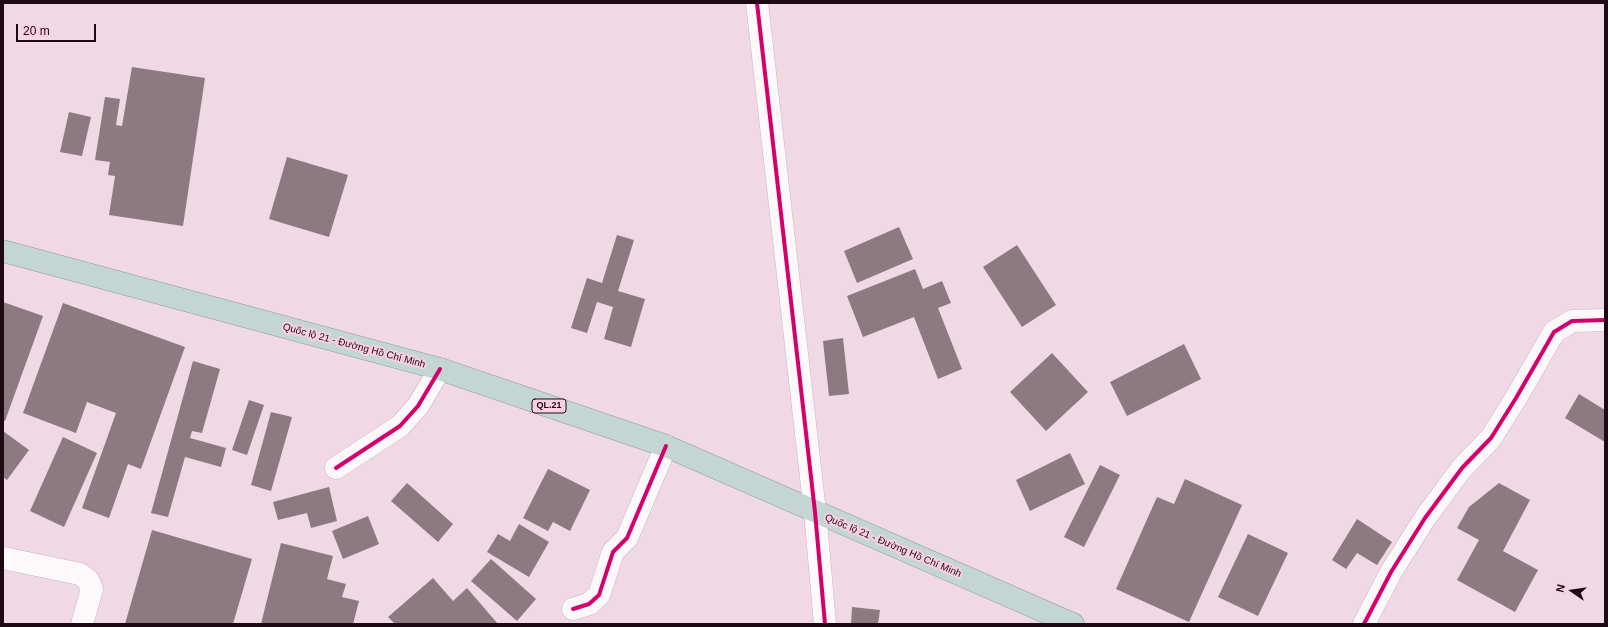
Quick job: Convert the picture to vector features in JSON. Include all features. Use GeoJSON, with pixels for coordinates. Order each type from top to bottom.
{"type":"FeatureCollection","features":[{"type":"Feature","properties":{"kind":"highway","name":"Quốc lộ 21 - Đường Hồ Chí Minh"},"geometry":{"type":"LineString","coordinates":[[3,251],[440,369],[666,446],[1072,624]]}},
{"type":"Feature","properties":{"kind":"street"},"geometry":{"type":"LineString","coordinates":[[757,3],[814,512],[825,624]]}},
{"type":"Feature","properties":{"kind":"street"},"geometry":{"type":"LineString","coordinates":[[1364,624],[1391,572],[1425,518],[1462,468],[1491,438],[1554,332],[1572,321],[1605,320]]}},
{"type":"Feature","properties":{"kind":"street"},"geometry":{"type":"LineString","coordinates":[[336,468],[400,426],[418,406],[440,369]]}},
{"type":"Feature","properties":{"kind":"street"},"geometry":{"type":"LineString","coordinates":[[572,609],[589,604],[599,595],[613,552],[627,538],[666,446]]}},
{"type":"Feature","properties":{"kind":"street"},"geometry":{"type":"LineString","coordinates":[[3,558],[80,574],[88,580],[92,589],[82,624]]}},
{"type":"Feature","properties":{"kind":"building"},"geometry":{"type":"Polygon","coordinates":[[[132,67],[205,78],[183,226],[109,215],[115,176],[108,175],[110,162],[95,160],[105,97],[120,99],[116,125],[122,126],[132,67]]]}},
{"type":"Feature","properties":{"kind":"building"},"geometry":{"type":"Polygon","coordinates":[[[69,112],[91,117],[82,156],[60,152],[69,112]]]}},
{"type":"Feature","properties":{"kind":"building"},"geometry":{"type":"Polygon","coordinates":[[[287,157],[348,175],[329,237],[269,219],[287,157]]]}},
{"type":"Feature","properties":{"kind":"building"},"geometry":{"type":"Polygon","coordinates":[[[899,227],[913,259],[857,283],[844,251],[899,227]]]}},
{"type":"Feature","properties":{"kind":"building"},"geometry":{"type":"Polygon","coordinates":[[[617,235],[634,240],[618,291],[645,299],[631,347],[604,339],[613,307],[597,302],[587,333],[571,328],[587,278],[602,283],[617,235]]]}},
{"type":"Feature","properties":{"kind":"building"},"geometry":{"type":"Polygon","coordinates":[[[1017,245],[1056,305],[1022,327],[983,267],[1017,245]]]}},
{"type":"Feature","properties":{"kind":"building"},"geometry":{"type":"Polygon","coordinates":[[[915,269],[923,289],[942,281],[951,303],[938,308],[962,369],[938,379],[914,317],[863,337],[847,296],[915,269]]]}},
{"type":"Feature","properties":{"kind":"building"},"geometry":{"type":"Polygon","coordinates":[[[3,302],[43,316],[5,421],[3,420],[3,302]]]}},
{"type":"Feature","properties":{"kind":"building"},"geometry":{"type":"Polygon","coordinates":[[[63,303],[185,347],[141,469],[128,464],[109,518],[82,508],[116,413],[87,402],[76,433],[23,413],[63,303]]]}},
{"type":"Feature","properties":{"kind":"building"},"geometry":{"type":"Polygon","coordinates":[[[843,338],[849,394],[829,396],[823,341],[843,338]]]}},
{"type":"Feature","properties":{"kind":"building"},"geometry":{"type":"Polygon","coordinates":[[[1184,344],[1201,379],[1127,416],[1110,382],[1184,344]]]}},
{"type":"Feature","properties":{"kind":"building"},"geometry":{"type":"Polygon","coordinates":[[[1052,353],[1088,392],[1046,431],[1010,392],[1052,353]]]}},
{"type":"Feature","properties":{"kind":"building"},"geometry":{"type":"Polygon","coordinates":[[[193,361],[220,369],[202,433],[192,431],[190,438],[226,448],[221,467],[185,457],[168,517],[151,513],[193,361]]]}},
{"type":"Feature","properties":{"kind":"building"},"geometry":{"type":"Polygon","coordinates":[[[1579,394],[1605,410],[1605,442],[1565,418],[1579,394]]]}},
{"type":"Feature","properties":{"kind":"building"},"geometry":{"type":"Polygon","coordinates":[[[249,400],[264,405],[247,455],[232,450],[249,400]]]}},
{"type":"Feature","properties":{"kind":"building"},"geometry":{"type":"Polygon","coordinates":[[[271,412],[292,417],[271,491],[251,485],[271,412]]]}},
{"type":"Feature","properties":{"kind":"building"},"geometry":{"type":"Polygon","coordinates":[[[3,431],[29,450],[7,480],[3,477],[3,431]]]}},
{"type":"Feature","properties":{"kind":"building"},"geometry":{"type":"Polygon","coordinates":[[[63,437],[97,453],[64,527],[30,511],[63,437]]]}},
{"type":"Feature","properties":{"kind":"building"},"geometry":{"type":"Polygon","coordinates":[[[1070,453],[1085,484],[1030,511],[1016,480],[1070,453]]]}},
{"type":"Feature","properties":{"kind":"building"},"geometry":{"type":"Polygon","coordinates":[[[1100,465],[1120,475],[1084,547],[1064,537],[1100,465]]]}},
{"type":"Feature","properties":{"kind":"building"},"geometry":{"type":"Polygon","coordinates":[[[548,469],[590,490],[570,531],[553,522],[548,531],[523,518],[548,469]]]}},
{"type":"Feature","properties":{"kind":"building"},"geometry":{"type":"Polygon","coordinates":[[[1185,479],[1242,505],[1189,622],[1116,589],[1157,497],[1174,504],[1185,479]]]}},
{"type":"Feature","properties":{"kind":"building"},"geometry":{"type":"Polygon","coordinates":[[[407,483],[453,524],[438,542],[391,501],[407,483]]]}},
{"type":"Feature","properties":{"kind":"building"},"geometry":{"type":"Polygon","coordinates":[[[1499,483],[1530,500],[1503,551],[1538,570],[1515,612],[1457,580],[1479,540],[1457,528],[1469,507],[1499,483]]]}},
{"type":"Feature","properties":{"kind":"building"},"geometry":{"type":"Polygon","coordinates":[[[329,487],[337,521],[311,528],[307,513],[278,520],[273,502],[329,487]]]}},
{"type":"Feature","properties":{"kind":"building"},"geometry":{"type":"Polygon","coordinates":[[[368,516],[379,544],[343,559],[332,531],[368,516]]]}},
{"type":"Feature","properties":{"kind":"building"},"geometry":{"type":"Polygon","coordinates":[[[1357,519],[1392,542],[1377,565],[1357,553],[1346,569],[1332,560],[1357,519]]]}},
{"type":"Feature","properties":{"kind":"building"},"geometry":{"type":"Polygon","coordinates":[[[519,524],[549,542],[529,577],[487,552],[498,534],[510,541],[519,524]]]}},
{"type":"Feature","properties":{"kind":"building"},"geometry":{"type":"Polygon","coordinates":[[[152,530],[252,559],[233,624],[125,624],[152,530]]]}},
{"type":"Feature","properties":{"kind":"building"},"geometry":{"type":"Polygon","coordinates":[[[1248,534],[1288,553],[1258,616],[1218,597],[1248,534]]]}},
{"type":"Feature","properties":{"kind":"building"},"geometry":{"type":"Polygon","coordinates":[[[281,543],[333,556],[327,579],[346,584],[342,597],[359,601],[353,624],[261,624],[281,543]]]}},
{"type":"Feature","properties":{"kind":"building"},"geometry":{"type":"Polygon","coordinates":[[[491,559],[536,599],[517,621],[471,581],[491,559]]]}},
{"type":"Feature","properties":{"kind":"building"},"geometry":{"type":"Polygon","coordinates":[[[433,578],[453,601],[467,588],[498,624],[395,624],[388,617],[433,578]]]}},
{"type":"Feature","properties":{"kind":"building"},"geometry":{"type":"Polygon","coordinates":[[[852,607],[880,610],[878,624],[851,624],[852,607]]]}},
{"type":"Feature","properties":{"kind":"cycle path"},"geometry":{"type":"LineString","coordinates":[[757,3],[815,512],[825,624]]}},
{"type":"Feature","properties":{"kind":"cycle path"},"geometry":{"type":"LineString","coordinates":[[1364,624],[1391,572],[1425,518],[1462,468],[1491,438],[1554,332],[1572,321],[1605,320]]}},
{"type":"Feature","properties":{"kind":"cycle path"},"geometry":{"type":"LineString","coordinates":[[336,468],[400,426],[418,406],[440,369]]}},
{"type":"Feature","properties":{"kind":"cycle path"},"geometry":{"type":"LineString","coordinates":[[573,609],[589,604],[599,595],[613,552],[627,538],[666,446]]}}]}
